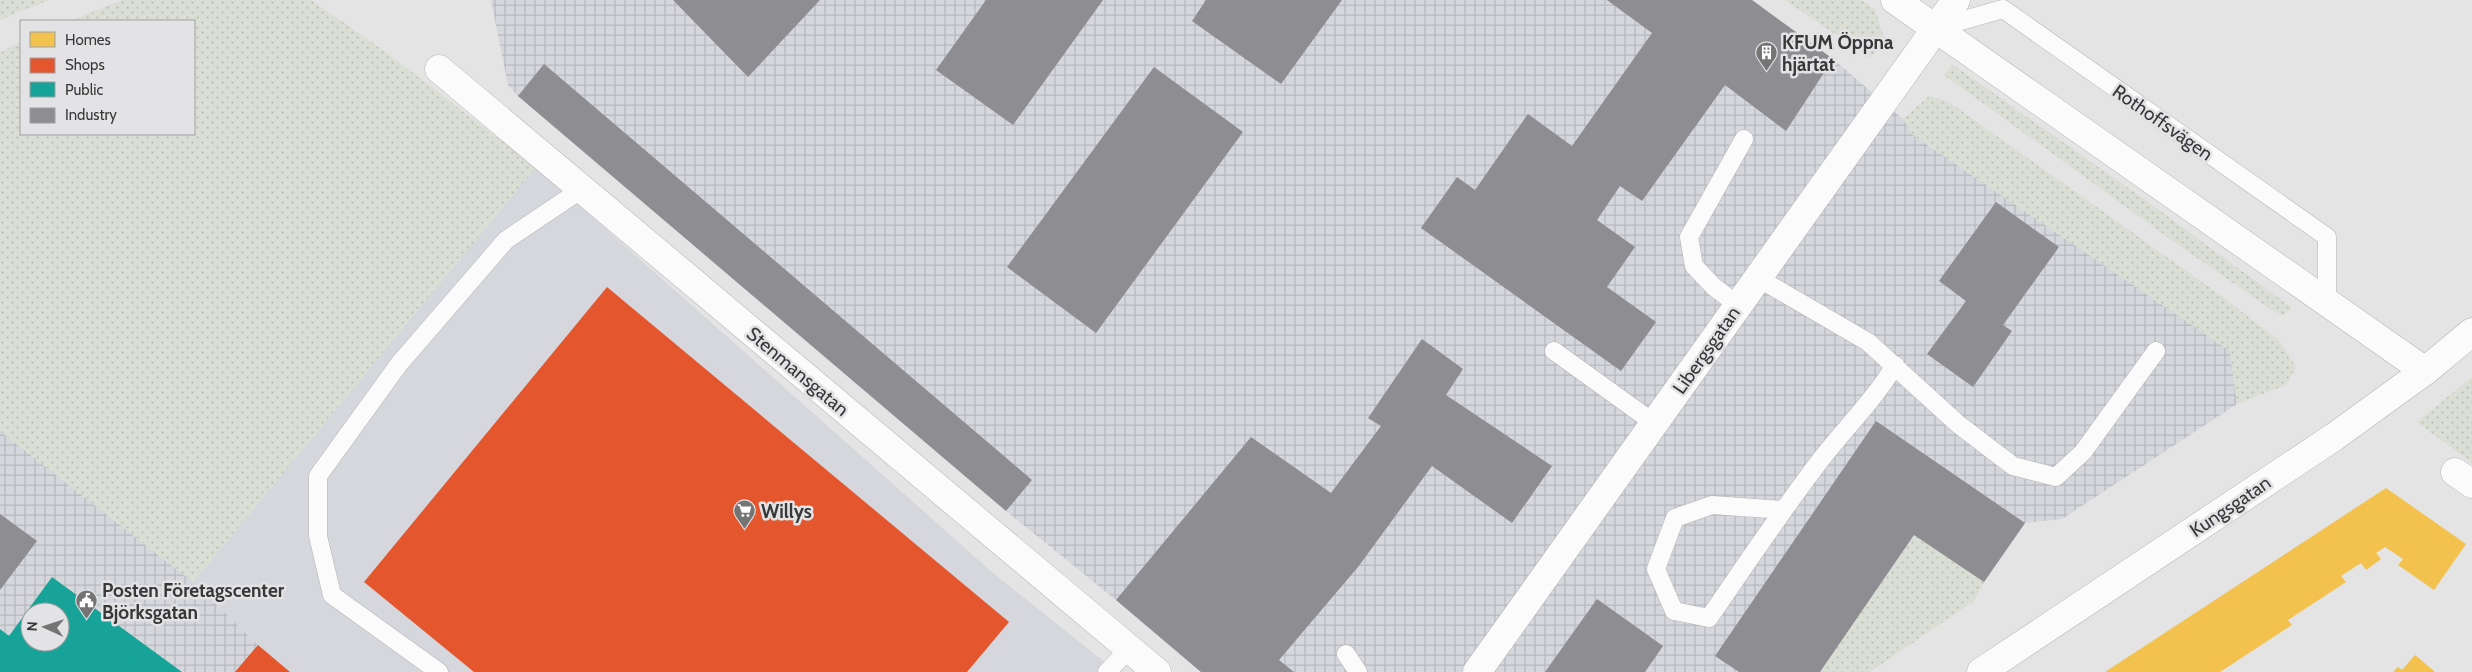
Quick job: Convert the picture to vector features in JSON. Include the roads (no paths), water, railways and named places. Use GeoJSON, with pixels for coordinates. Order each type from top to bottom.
{"type":"FeatureCollection","features":[{"type":"Feature","properties":{"kind":"street","name":"Libergsgatan"},"geometry":{"type":"LineString","coordinates":[[1477,672],[1956,0]]}},
{"type":"Feature","properties":{"kind":"street"},"geometry":{"type":"LineString","coordinates":[[1904,2],[1936,28],[2425,371]]}},
{"type":"Feature","properties":{"kind":"street","name":"Stenmansgatan"},"geometry":{"type":"LineString","coordinates":[[439,69],[1157,672]]}},
{"type":"Feature","properties":{"kind":"street","name":"Kungsgatan"},"geometry":{"type":"LineString","coordinates":[[1982,672],[2334,437],[2425,371],[2472,332]]}},
{"type":"Feature","properties":{"kind":"lane","name":"Rothoffsvägen"},"geometry":{"type":"LineString","coordinates":[[1936,28],[2003,8],[2327,237],[2327,302]]}},
{"type":"Feature","properties":{"kind":"lane"},"geometry":{"type":"LineString","coordinates":[[1738,305],[1714,287],[1694,266],[1689,237],[1744,138]]}},
{"type":"Feature","properties":{"kind":"lane"},"geometry":{"type":"LineString","coordinates":[[439,672],[332,595],[318,536],[318,476],[398,364],[506,240],[582,189]]}},
{"type":"Feature","properties":{"kind":"lane"},"geometry":{"type":"LineString","coordinates":[[1758,278],[1868,342],[1958,424],[2013,466],[2056,477],[2083,452],[2156,352]]}},
{"type":"Feature","properties":{"kind":"lane"},"geometry":{"type":"LineString","coordinates":[[1554,351],[1654,423]]}},
{"type":"Feature","properties":{"kind":"lane"},"geometry":{"type":"LineString","coordinates":[[1783,510],[1712,505],[1675,518],[1656,569],[1674,611],[1709,618],[1783,510],[1885,382],[1895,365]]}},
{"type":"Feature","properties":{"kind":"lane"},"geometry":{"type":"LineString","coordinates":[[1107,672],[1129,648]]}},
{"type":"Feature","properties":{"kind":"lane"},"geometry":{"type":"LineString","coordinates":[[1346,654],[1358,672]]}},
{"type":"Feature","properties":{"kind":"place","name":"KFUM Öppna hjärtat"},"geometry":{"type":"Point","coordinates":[1766,72]}},
{"type":"Feature","properties":{"kind":"place","name":"Willys"},"geometry":{"type":"Point","coordinates":[745,530]}},
{"type":"Feature","properties":{"kind":"place","name":"Posten Företagscenter Björksgatan"},"geometry":{"type":"Point","coordinates":[86,620]}}]}
